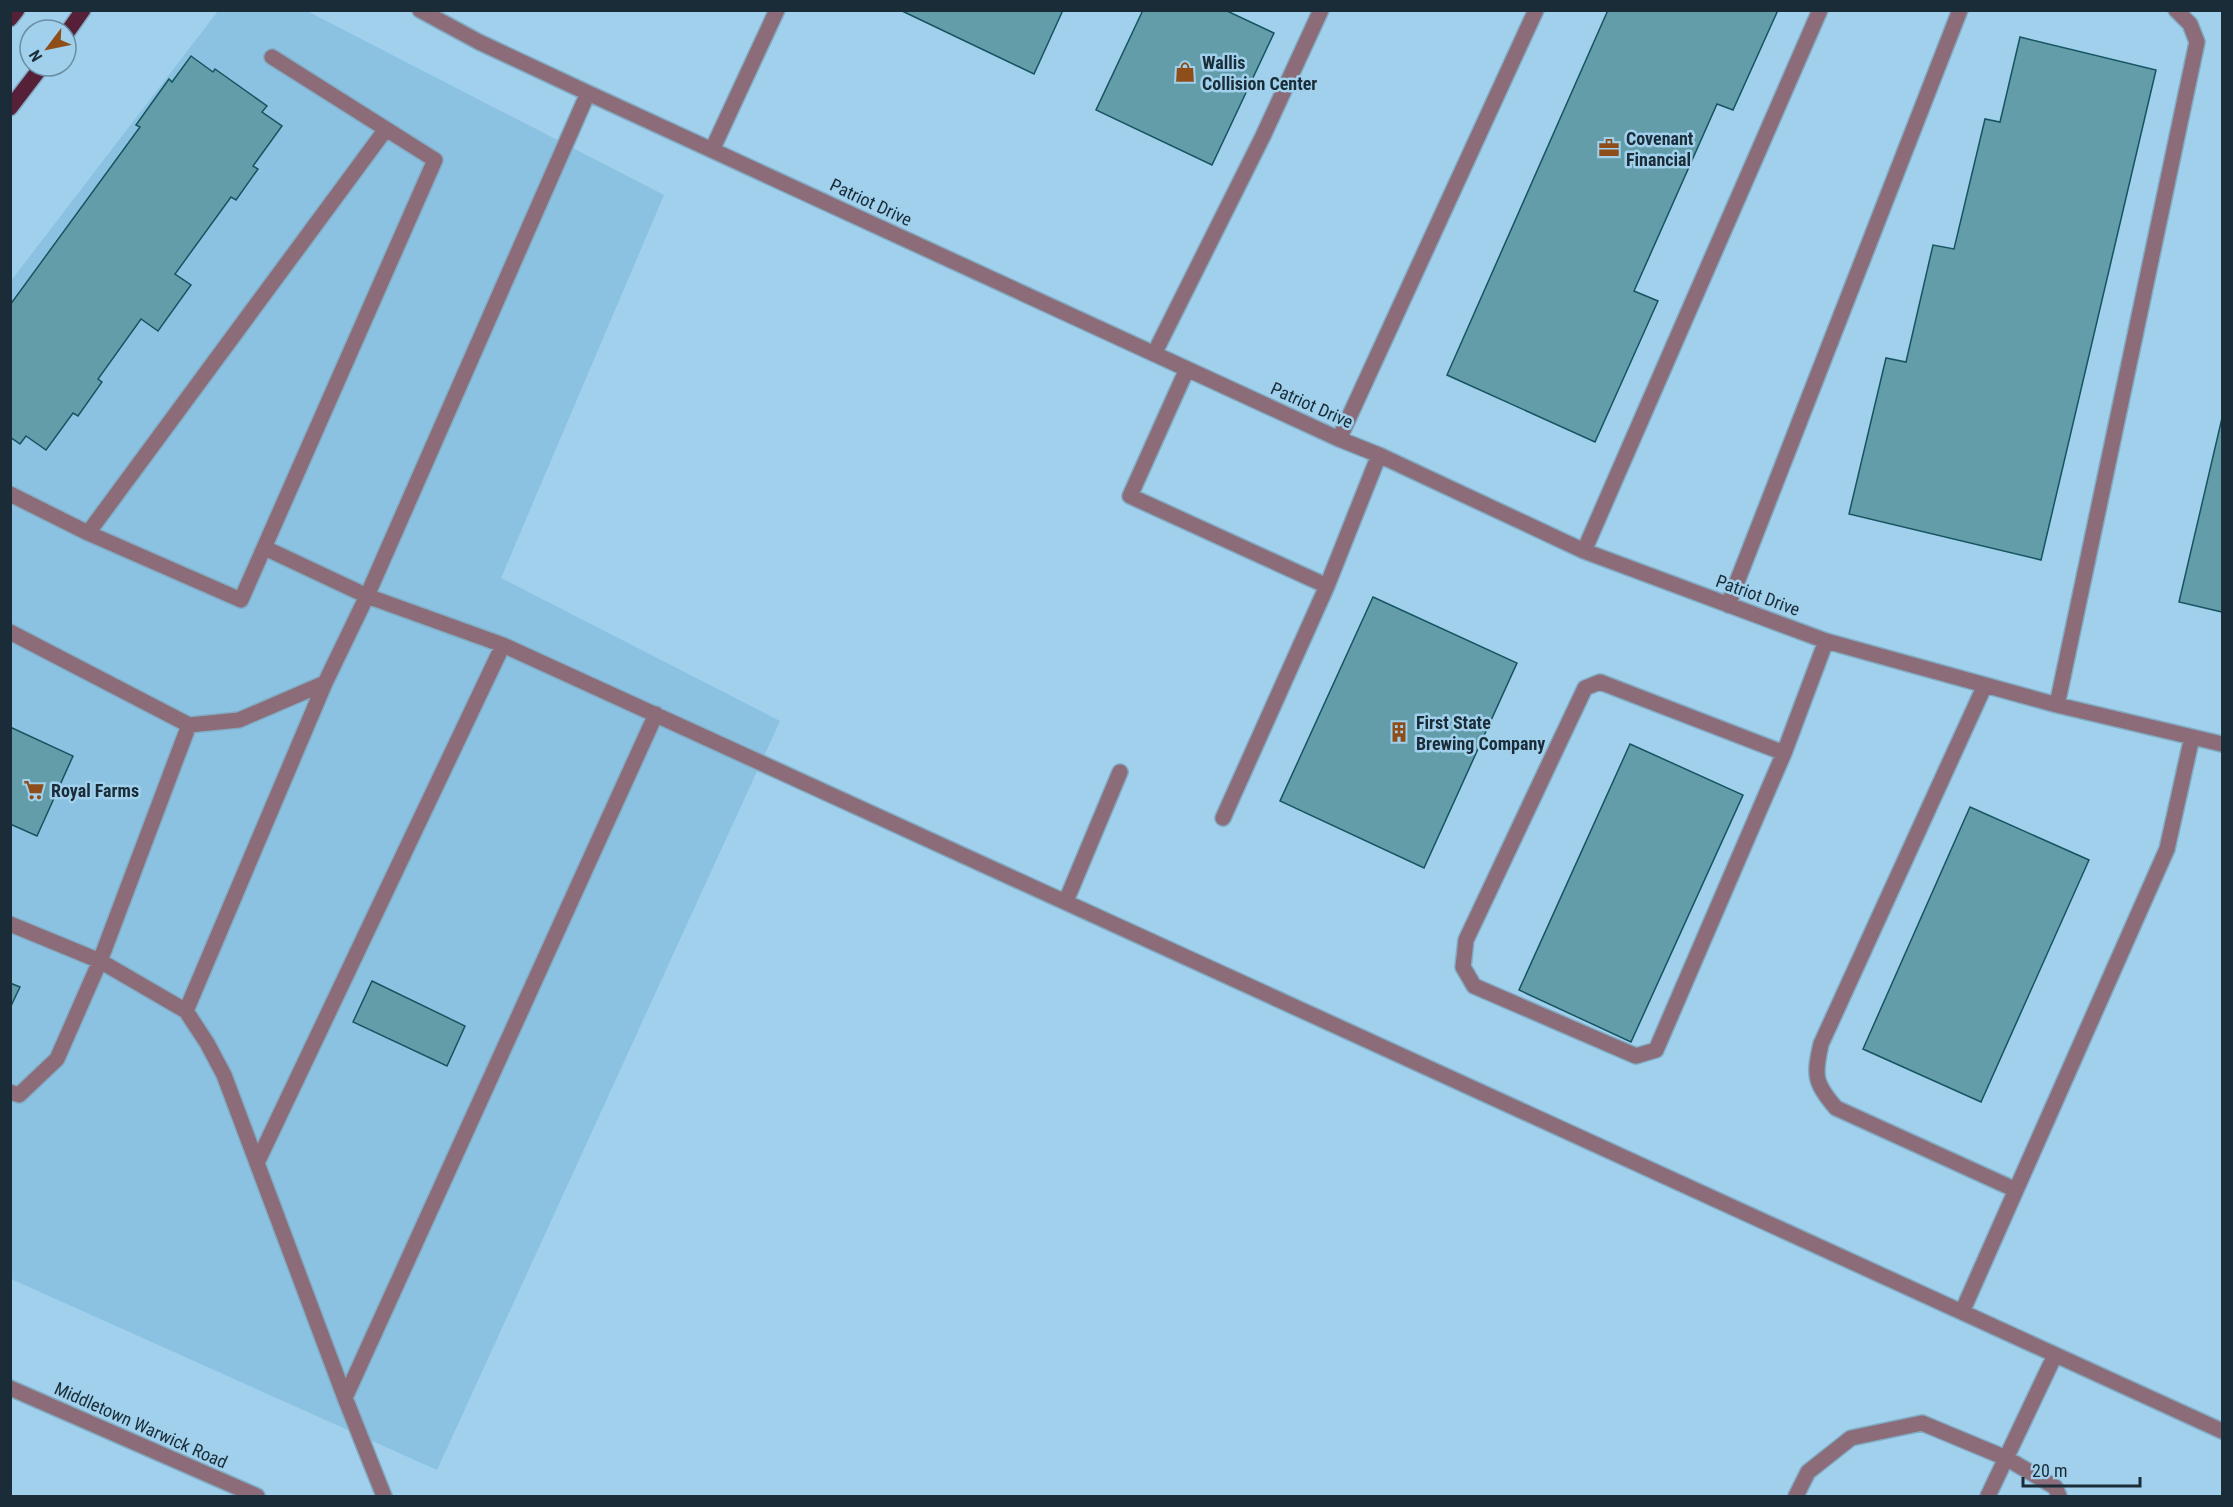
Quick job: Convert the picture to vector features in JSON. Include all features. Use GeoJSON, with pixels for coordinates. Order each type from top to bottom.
{"type":"FeatureCollection","features":[{"type":"Feature","properties":{"kind":"main road"},"geometry":{"type":"LineString","coordinates":[[10,19],[17,10]]}},
{"type":"Feature","properties":{"kind":"main road"},"geometry":{"type":"LineString","coordinates":[[10,108],[33,78]]}},
{"type":"Feature","properties":{"kind":"street","name":"Patriot Drive"},"geometry":{"type":"LineString","coordinates":[[420,10],[479,42],[588,93],[1339,439],[1379,454],[1584,551],[1826,640],[2057,705],[2223,744]]}},
{"type":"Feature","properties":{"kind":"street"},"geometry":{"type":"LineString","coordinates":[[712,150],[777,10]]}},
{"type":"Feature","properties":{"kind":"street"},"geometry":{"type":"LineString","coordinates":[[1154,354],[1263,136],[1322,10]]}},
{"type":"Feature","properties":{"kind":"street"},"geometry":{"type":"LineString","coordinates":[[1339,439],[1536,10]]}},
{"type":"Feature","properties":{"kind":"street"},"geometry":{"type":"LineString","coordinates":[[1584,551],[1820,10]]}},
{"type":"Feature","properties":{"kind":"street"},"geometry":{"type":"LineString","coordinates":[[1728,605],[1959,10]]}},
{"type":"Feature","properties":{"kind":"street"},"geometry":{"type":"LineString","coordinates":[[2057,705],[2198,42],[2190,24],[2175,10]]}},
{"type":"Feature","properties":{"kind":"street"},"geometry":{"type":"LineString","coordinates":[[10,494],[88,533],[241,600],[435,160],[272,57]]}},
{"type":"Feature","properties":{"kind":"street"},"geometry":{"type":"LineString","coordinates":[[186,1011],[325,682],[367,596],[588,93]]}},
{"type":"Feature","properties":{"kind":"street"},"geometry":{"type":"LineString","coordinates":[[88,533],[386,129]]}},
{"type":"Feature","properties":{"kind":"street"},"geometry":{"type":"LineString","coordinates":[[1187,369],[1130,496],[1327,586]]}},
{"type":"Feature","properties":{"kind":"street"},"geometry":{"type":"LineString","coordinates":[[1222,818],[1327,586],[1379,454]]}},
{"type":"Feature","properties":{"kind":"street"},"geometry":{"type":"LineString","coordinates":[[265,548],[367,596],[503,645],[2223,1431]]}},
{"type":"Feature","properties":{"kind":"street"},"geometry":{"type":"LineString","coordinates":[[10,632],[189,725],[239,720],[325,682]]}},
{"type":"Feature","properties":{"kind":"street"},"geometry":{"type":"LineString","coordinates":[[1784,753],[1600,682],[1585,688],[1466,940],[1463,968],[1474,986],[1636,1056],[1656,1050],[1784,753],[1826,640]]}},
{"type":"Feature","properties":{"kind":"street"},"geometry":{"type":"LineString","coordinates":[[257,1163],[503,645]]}},
{"type":"Feature","properties":{"kind":"street"},"geometry":{"type":"LineString","coordinates":[[1985,685],[1821,1044],[1815,1070],[1823,1093],[1836,1108],[2016,1190]]}},
{"type":"Feature","properties":{"kind":"street"},"geometry":{"type":"LineString","coordinates":[[345,1398],[656,714]]}},
{"type":"Feature","properties":{"kind":"street"},"geometry":{"type":"LineString","coordinates":[[10,1092],[19,1095],[57,1059],[100,961],[189,725]]}},
{"type":"Feature","properties":{"kind":"street"},"geometry":{"type":"LineString","coordinates":[[1962,1312],[2168,849],[2192,737]]}},
{"type":"Feature","properties":{"kind":"street"},"geometry":{"type":"LineString","coordinates":[[1066,901],[1120,772]]}},
{"type":"Feature","properties":{"kind":"street"},"geometry":{"type":"LineString","coordinates":[[10,924],[100,961],[186,1011],[207,1043],[224,1075],[384,1497]]}},
{"type":"Feature","properties":{"kind":"street"},"geometry":{"type":"LineString","coordinates":[[1988,1497],[2055,1355]]}},
{"type":"Feature","properties":{"kind":"street","name":"Middletown Warwick Road"},"geometry":{"type":"LineString","coordinates":[[10,1388],[257,1497]]}},
{"type":"Feature","properties":{"kind":"street"},"geometry":{"type":"LineString","coordinates":[[1796,1497],[1809,1472],[1851,1438],[1922,1423],[2006,1458],[2055,1487],[2059,1497]]}},
{"type":"Feature","properties":{"kind":"shaded area"},"geometry":{"type":"Polygon","coordinates":[[[218,11],[307,11],[664,195],[501,578],[780,721],[437,1470],[11,1279],[10,282],[218,11]]]}},
{"type":"Feature","properties":{"kind":"building"},"geometry":{"type":"Polygon","coordinates":[[[900,10],[1063,10],[1034,74],[900,10]]]}},
{"type":"Feature","properties":{"kind":"building","name":"Wallis Collision Center"},"geometry":{"type":"Polygon","coordinates":[[[1143,10],[1225,10],[1274,33],[1212,165],[1096,110],[1143,10]]]}},
{"type":"Feature","properties":{"kind":"building"},"geometry":{"type":"Polygon","coordinates":[[[1608,10],[1778,10],[1733,110],[1717,104],[1634,291],[1658,301],[1595,442],[1447,375],[1608,10]]]}},
{"type":"Feature","properties":{"kind":"building"},"geometry":{"type":"Polygon","coordinates":[[[2020,37],[2156,70],[2041,560],[1849,514],[1886,358],[1906,362],[1933,245],[1954,249],[1985,119],[2000,122],[2020,37]]]}},
{"type":"Feature","properties":{"kind":"building"},"geometry":{"type":"Polygon","coordinates":[[[191,56],[213,72],[215,69],[267,106],[262,112],[282,126],[253,166],[258,169],[236,200],[231,197],[175,274],[191,285],[158,331],[141,319],[98,379],[102,382],[78,416],[73,413],[46,450],[26,436],[20,444],[10,437],[10,305],[140,127],[136,125],[169,79],[172,82],[191,56]]]}},
{"type":"Feature","properties":{"kind":"building"},"geometry":{"type":"Polygon","coordinates":[[[2222,418],[2222,612],[2179,602],[2222,418]]]}},
{"type":"Feature","properties":{"kind":"building","name":"First State Brewing Company"},"geometry":{"type":"Polygon","coordinates":[[[1373,597],[1517,663],[1424,868],[1280,801],[1373,597]]]}},
{"type":"Feature","properties":{"kind":"building","name":"Royal Farms"},"geometry":{"type":"Polygon","coordinates":[[[10,727],[73,756],[37,836],[10,824],[10,727]]]}},
{"type":"Feature","properties":{"kind":"building"},"geometry":{"type":"Polygon","coordinates":[[[1630,744],[1743,795],[1631,1042],[1519,990],[1630,744]]]}},
{"type":"Feature","properties":{"kind":"building"},"geometry":{"type":"Polygon","coordinates":[[[1970,807],[2089,860],[1981,1102],[1863,1049],[1970,807]]]}},
{"type":"Feature","properties":{"kind":"building"},"geometry":{"type":"Polygon","coordinates":[[[372,981],[465,1026],[447,1066],[353,1022],[372,981]]]}},
{"type":"Feature","properties":{"kind":"building"},"geometry":{"type":"Polygon","coordinates":[[[10,983],[20,987],[10,1008],[10,983]]]}},
{"type":"Feature","properties":{"kind":"place","name":"Wallis Collision Center"},"geometry":{"type":"Point","coordinates":[1185,72]}},
{"type":"Feature","properties":{"kind":"place","name":"Covenant Financial"},"geometry":{"type":"Point","coordinates":[1609,148]}},
{"type":"Feature","properties":{"kind":"place","name":"First State Brewing Company"},"geometry":{"type":"Point","coordinates":[1399,732]}},
{"type":"Feature","properties":{"kind":"place","name":"Royal Farms"},"geometry":{"type":"Point","coordinates":[34,790]}}]}
